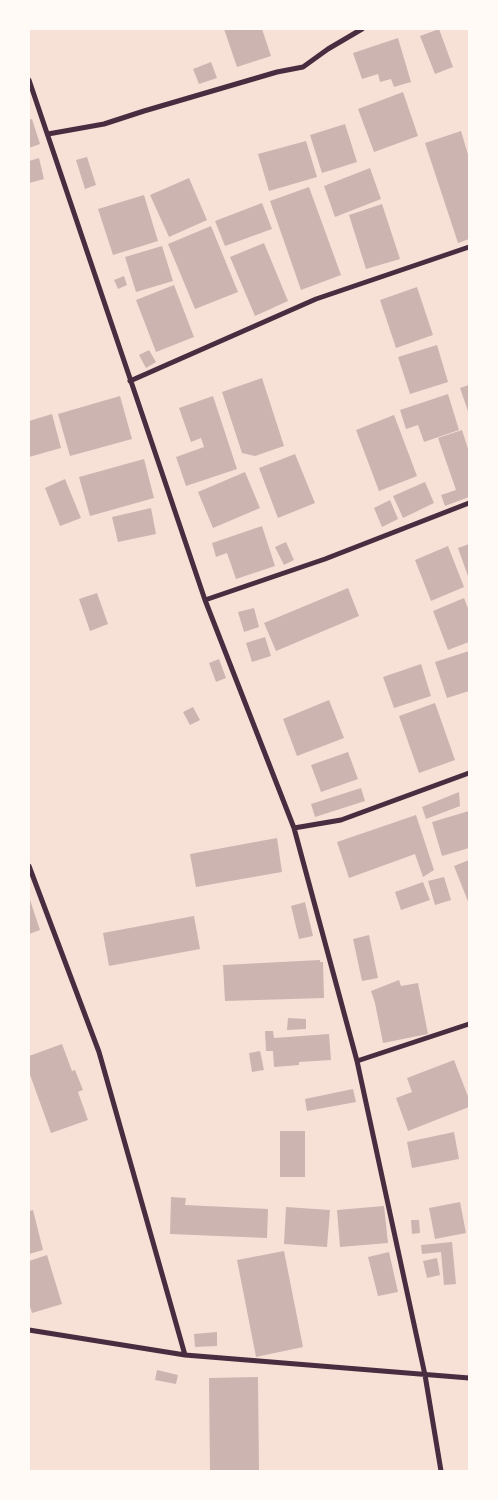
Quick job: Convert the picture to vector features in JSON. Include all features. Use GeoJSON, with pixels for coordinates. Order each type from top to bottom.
{"type":"FeatureCollection","features":[{"type":"Feature","properties":{"kind":"street"},"geometry":{"type":"LineString","coordinates":[[48,134],[104,124],[277,72],[303,67],[328,49],[362,29]]}},
{"type":"Feature","properties":{"kind":"street"},"geometry":{"type":"LineString","coordinates":[[29,80],[205,600],[294,828],[357,1061],[424,1375],[441,1471]]}},
{"type":"Feature","properties":{"kind":"street"},"geometry":{"type":"LineString","coordinates":[[130,381],[316,298],[469,247]]}},
{"type":"Feature","properties":{"kind":"street"},"geometry":{"type":"LineString","coordinates":[[205,600],[325,559],[469,503]]}},
{"type":"Feature","properties":{"kind":"street"},"geometry":{"type":"LineString","coordinates":[[294,828],[341,820],[469,773]]}},
{"type":"Feature","properties":{"kind":"street"},"geometry":{"type":"LineString","coordinates":[[29,866],[99,1052],[186,1355]]}},
{"type":"Feature","properties":{"kind":"street"},"geometry":{"type":"LineString","coordinates":[[357,1061],[469,1024]]}},
{"type":"Feature","properties":{"kind":"street"},"geometry":{"type":"LineString","coordinates":[[29,1330],[186,1355],[469,1378]]}},
{"type":"Feature","properties":{"kind":"building"},"geometry":{"type":"Polygon","coordinates":[[[224,29],[262,29],[271,56],[237,67],[224,29]]]}},
{"type":"Feature","properties":{"kind":"building"},"geometry":{"type":"Polygon","coordinates":[[[439,29],[453,67],[435,74],[420,36],[439,29]]]}},
{"type":"Feature","properties":{"kind":"building"},"geometry":{"type":"Polygon","coordinates":[[[398,38],[411,82],[394,87],[391,79],[380,82],[378,74],[362,79],[353,53],[398,38]]]}},
{"type":"Feature","properties":{"kind":"building"},"geometry":{"type":"Polygon","coordinates":[[[211,62],[217,78],[199,84],[193,69],[211,62]]]}},
{"type":"Feature","properties":{"kind":"building"},"geometry":{"type":"Polygon","coordinates":[[[403,92],[418,136],[374,152],[358,109],[403,92]]]}},
{"type":"Feature","properties":{"kind":"building"},"geometry":{"type":"Polygon","coordinates":[[[32,119],[40,144],[29,148],[29,120],[32,119]]]}},
{"type":"Feature","properties":{"kind":"building"},"geometry":{"type":"Polygon","coordinates":[[[345,124],[357,162],[322,173],[310,135],[345,124]]]}},
{"type":"Feature","properties":{"kind":"building"},"geometry":{"type":"Polygon","coordinates":[[[461,131],[469,158],[469,239],[458,243],[425,143],[461,131]]]}},
{"type":"Feature","properties":{"kind":"building"},"geometry":{"type":"Polygon","coordinates":[[[306,141],[317,177],[269,191],[258,154],[306,141]]]}},
{"type":"Feature","properties":{"kind":"building"},"geometry":{"type":"Polygon","coordinates":[[[87,157],[96,185],[85,189],[76,160],[87,157]]]}},
{"type":"Feature","properties":{"kind":"building"},"geometry":{"type":"Polygon","coordinates":[[[39,158],[44,179],[29,183],[29,161],[39,158]]]}},
{"type":"Feature","properties":{"kind":"building"},"geometry":{"type":"Polygon","coordinates":[[[370,168],[381,199],[335,217],[324,186],[370,168]]]}},
{"type":"Feature","properties":{"kind":"building"},"geometry":{"type":"Polygon","coordinates":[[[189,178],[207,220],[169,237],[150,195],[189,178]]]}},
{"type":"Feature","properties":{"kind":"building"},"geometry":{"type":"Polygon","coordinates":[[[309,187],[341,275],[301,290],[270,201],[309,187]]]}},
{"type":"Feature","properties":{"kind":"building"},"geometry":{"type":"Polygon","coordinates":[[[144,195],[158,241],[113,255],[98,209],[144,195]]]}},
{"type":"Feature","properties":{"kind":"building"},"geometry":{"type":"Polygon","coordinates":[[[262,203],[272,229],[225,246],[215,221],[262,203]]]}},
{"type":"Feature","properties":{"kind":"building"},"geometry":{"type":"Polygon","coordinates":[[[382,204],[400,259],[366,269],[349,215],[382,204]]]}},
{"type":"Feature","properties":{"kind":"building"},"geometry":{"type":"Polygon","coordinates":[[[211,226],[238,292],[195,309],[168,244],[211,226]]]}},
{"type":"Feature","properties":{"kind":"building"},"geometry":{"type":"Polygon","coordinates":[[[264,243],[288,301],[255,316],[230,257],[264,243]]]}},
{"type":"Feature","properties":{"kind":"building"},"geometry":{"type":"Polygon","coordinates":[[[162,246],[173,281],[136,292],[125,257],[162,246]]]}},
{"type":"Feature","properties":{"kind":"building"},"geometry":{"type":"Polygon","coordinates":[[[124,276],[127,285],[118,289],[114,280],[124,276]]]}},
{"type":"Feature","properties":{"kind":"building"},"geometry":{"type":"Polygon","coordinates":[[[174,285],[194,337],[156,352],[136,300],[174,285]]]}},
{"type":"Feature","properties":{"kind":"building"},"geometry":{"type":"Polygon","coordinates":[[[417,287],[433,335],[396,348],[380,300],[417,287]]]}},
{"type":"Feature","properties":{"kind":"building"},"geometry":{"type":"Polygon","coordinates":[[[437,345],[448,382],[410,394],[398,357],[437,345]]]}},
{"type":"Feature","properties":{"kind":"building"},"geometry":{"type":"Polygon","coordinates":[[[149,350],[156,362],[146,368],[139,355],[149,350]]]}},
{"type":"Feature","properties":{"kind":"building"},"geometry":{"type":"Polygon","coordinates":[[[262,378],[284,446],[255,456],[242,453],[222,392],[262,378]]]}},
{"type":"Feature","properties":{"kind":"building"},"geometry":{"type":"Polygon","coordinates":[[[469,385],[469,414],[460,388],[469,385]]]}},
{"type":"Feature","properties":{"kind":"building"},"geometry":{"type":"Polygon","coordinates":[[[448,394],[459,430],[424,442],[418,425],[406,429],[400,410],[448,394]]]}},
{"type":"Feature","properties":{"kind":"building"},"geometry":{"type":"Polygon","coordinates":[[[120,396],[132,439],[70,456],[58,414],[120,396]]]}},
{"type":"Feature","properties":{"kind":"building"},"geometry":{"type":"Polygon","coordinates":[[[213,396],[237,469],[186,486],[176,457],[204,447],[201,438],[191,442],[179,408],[213,396]]]}},
{"type":"Feature","properties":{"kind":"building"},"geometry":{"type":"Polygon","coordinates":[[[52,414],[61,448],[29,457],[29,421],[52,414]]]}},
{"type":"Feature","properties":{"kind":"building"},"geometry":{"type":"Polygon","coordinates":[[[394,415],[417,476],[379,491],[356,430],[394,415]]]}},
{"type":"Feature","properties":{"kind":"building"},"geometry":{"type":"Polygon","coordinates":[[[462,430],[469,452],[469,497],[445,506],[441,495],[456,490],[438,438],[462,430]]]}},
{"type":"Feature","properties":{"kind":"building"},"geometry":{"type":"Polygon","coordinates":[[[295,454],[315,503],[278,518],[259,468],[295,454]]]}},
{"type":"Feature","properties":{"kind":"building"},"geometry":{"type":"Polygon","coordinates":[[[144,459],[154,498],[90,516],[79,477],[144,459]]]}},
{"type":"Feature","properties":{"kind":"building"},"geometry":{"type":"Polygon","coordinates":[[[245,472],[260,508],[213,528],[198,492],[245,472]]]}},
{"type":"Feature","properties":{"kind":"building"},"geometry":{"type":"Polygon","coordinates":[[[65,479],[81,518],[60,526],[45,488],[65,479]]]}},
{"type":"Feature","properties":{"kind":"building"},"geometry":{"type":"Polygon","coordinates":[[[425,482],[434,503],[403,518],[393,496],[425,482]]]}},
{"type":"Feature","properties":{"kind":"building"},"geometry":{"type":"Polygon","coordinates":[[[390,500],[398,519],[382,527],[374,508],[390,500]]]}},
{"type":"Feature","properties":{"kind":"building"},"geometry":{"type":"Polygon","coordinates":[[[151,508],[156,534],[118,542],[112,517],[151,508]]]}},
{"type":"Feature","properties":{"kind":"building"},"geometry":{"type":"Polygon","coordinates":[[[262,526],[275,566],[236,579],[227,553],[216,557],[212,543],[262,526]]]}},
{"type":"Feature","properties":{"kind":"building"},"geometry":{"type":"Polygon","coordinates":[[[286,542],[294,560],[284,565],[275,547],[286,542]]]}},
{"type":"Feature","properties":{"kind":"building"},"geometry":{"type":"Polygon","coordinates":[[[469,544],[469,579],[458,548],[469,544]]]}},
{"type":"Feature","properties":{"kind":"building"},"geometry":{"type":"Polygon","coordinates":[[[448,546],[464,587],[431,601],[415,560],[448,546]]]}},
{"type":"Feature","properties":{"kind":"building"},"geometry":{"type":"Polygon","coordinates":[[[348,588],[359,616],[276,651],[264,623],[348,588]]]}},
{"type":"Feature","properties":{"kind":"building"},"geometry":{"type":"Polygon","coordinates":[[[97,593],[108,624],[90,631],[79,599],[97,593]]]}},
{"type":"Feature","properties":{"kind":"building"},"geometry":{"type":"Polygon","coordinates":[[[464,598],[469,611],[469,642],[448,650],[433,611],[464,598]]]}},
{"type":"Feature","properties":{"kind":"building"},"geometry":{"type":"Polygon","coordinates":[[[254,608],[259,627],[244,632],[238,612],[254,608]]]}},
{"type":"Feature","properties":{"kind":"building"},"geometry":{"type":"Polygon","coordinates":[[[265,637],[271,656],[252,662],[246,643],[265,637]]]}},
{"type":"Feature","properties":{"kind":"building"},"geometry":{"type":"Polygon","coordinates":[[[469,651],[469,691],[447,698],[435,662],[469,651]]]}},
{"type":"Feature","properties":{"kind":"building"},"geometry":{"type":"Polygon","coordinates":[[[219,659],[226,678],[216,682],[209,663],[219,659]]]}},
{"type":"Feature","properties":{"kind":"building"},"geometry":{"type":"Polygon","coordinates":[[[421,664],[431,696],[394,708],[383,677],[421,664]]]}},
{"type":"Feature","properties":{"kind":"building"},"geometry":{"type":"Polygon","coordinates":[[[329,700],[344,738],[297,756],[283,719],[329,700]]]}},
{"type":"Feature","properties":{"kind":"building"},"geometry":{"type":"Polygon","coordinates":[[[435,703],[455,760],[419,773],[399,716],[435,703]]]}},
{"type":"Feature","properties":{"kind":"building"},"geometry":{"type":"Polygon","coordinates":[[[193,707],[200,720],[190,725],[183,712],[193,707]]]}},
{"type":"Feature","properties":{"kind":"building"},"geometry":{"type":"Polygon","coordinates":[[[348,752],[358,779],[321,792],[311,765],[348,752]]]}},
{"type":"Feature","properties":{"kind":"building"},"geometry":{"type":"Polygon","coordinates":[[[361,788],[365,801],[315,817],[311,804],[361,788]]]}},
{"type":"Feature","properties":{"kind":"building"},"geometry":{"type":"Polygon","coordinates":[[[459,792],[460,806],[426,819],[422,807],[459,792]]]}},
{"type":"Feature","properties":{"kind":"building"},"geometry":{"type":"Polygon","coordinates":[[[469,811],[469,848],[442,856],[432,822],[469,811]]]}},
{"type":"Feature","properties":{"kind":"building"},"geometry":{"type":"Polygon","coordinates":[[[416,815],[434,870],[423,877],[415,854],[349,878],[337,842],[416,815]]]}},
{"type":"Feature","properties":{"kind":"building"},"geometry":{"type":"Polygon","coordinates":[[[277,838],[282,872],[196,887],[190,854],[277,838]]]}},
{"type":"Feature","properties":{"kind":"building"},"geometry":{"type":"Polygon","coordinates":[[[469,860],[469,904],[454,866],[469,860]]]}},
{"type":"Feature","properties":{"kind":"building"},"geometry":{"type":"Polygon","coordinates":[[[444,877],[451,900],[435,905],[428,881],[444,877]]]}},
{"type":"Feature","properties":{"kind":"building"},"geometry":{"type":"Polygon","coordinates":[[[423,882],[430,900],[401,910],[395,892],[423,882]]]}},
{"type":"Feature","properties":{"kind":"building"},"geometry":{"type":"Polygon","coordinates":[[[29,897],[40,930],[29,934],[29,897]]]}},
{"type":"Feature","properties":{"kind":"building"},"geometry":{"type":"Polygon","coordinates":[[[305,902],[313,936],[299,939],[291,906],[305,902]]]}},
{"type":"Feature","properties":{"kind":"building"},"geometry":{"type":"Polygon","coordinates":[[[194,916],[200,949],[109,966],[103,933],[194,916]]]}},
{"type":"Feature","properties":{"kind":"building"},"geometry":{"type":"Polygon","coordinates":[[[369,935],[378,978],[362,981],[353,939],[369,935]]]}},
{"type":"Feature","properties":{"kind":"building"},"geometry":{"type":"Polygon","coordinates":[[[320,960],[320,962],[323,962],[324,998],[225,1001],[223,965],[320,960]]]}},
{"type":"Feature","properties":{"kind":"building"},"geometry":{"type":"Polygon","coordinates":[[[399,980],[401,986],[418,983],[428,1034],[383,1043],[371,991],[399,980]]]}},
{"type":"Feature","properties":{"kind":"building"},"geometry":{"type":"Polygon","coordinates":[[[288,1018],[306,1019],[306,1029],[287,1030],[288,1018]]]}},
{"type":"Feature","properties":{"kind":"building"},"geometry":{"type":"Polygon","coordinates":[[[265,1031],[273,1031],[274,1038],[329,1034],[331,1060],[299,1062],[299,1065],[274,1067],[273,1051],[266,1051],[265,1031]]]}},
{"type":"Feature","properties":{"kind":"building"},"geometry":{"type":"Polygon","coordinates":[[[62,1044],[72,1071],[75,1070],[83,1090],[78,1092],[88,1120],[51,1133],[29,1072],[29,1056],[62,1044]]]}},
{"type":"Feature","properties":{"kind":"building"},"geometry":{"type":"Polygon","coordinates":[[[260,1051],[264,1070],[252,1072],[249,1053],[260,1051]]]}},
{"type":"Feature","properties":{"kind":"building"},"geometry":{"type":"Polygon","coordinates":[[[454,1060],[469,1099],[469,1107],[408,1131],[396,1098],[412,1092],[407,1078],[454,1060]]]}},
{"type":"Feature","properties":{"kind":"building"},"geometry":{"type":"Polygon","coordinates":[[[353,1089],[356,1102],[307,1111],[305,1099],[353,1089]]]}},
{"type":"Feature","properties":{"kind":"building"},"geometry":{"type":"Polygon","coordinates":[[[280,1131],[305,1131],[305,1177],[280,1177],[280,1131]]]}},
{"type":"Feature","properties":{"kind":"building"},"geometry":{"type":"Polygon","coordinates":[[[454,1132],[459,1159],[412,1168],[407,1142],[454,1132]]]}},
{"type":"Feature","properties":{"kind":"building"},"geometry":{"type":"Polygon","coordinates":[[[171,1197],[186,1198],[185,1205],[268,1209],[267,1238],[170,1234],[171,1197]]]}},
{"type":"Feature","properties":{"kind":"building"},"geometry":{"type":"Polygon","coordinates":[[[460,1202],[466,1233],[435,1239],[429,1208],[460,1202]]]}},
{"type":"Feature","properties":{"kind":"building"},"geometry":{"type":"Polygon","coordinates":[[[384,1206],[388,1243],[340,1247],[337,1210],[384,1206]]]}},
{"type":"Feature","properties":{"kind":"building"},"geometry":{"type":"Polygon","coordinates":[[[286,1207],[330,1210],[327,1247],[284,1244],[286,1207]]]}},
{"type":"Feature","properties":{"kind":"building"},"geometry":{"type":"Polygon","coordinates":[[[33,1210],[43,1250],[29,1254],[29,1211],[33,1210]]]}},
{"type":"Feature","properties":{"kind":"building"},"geometry":{"type":"Polygon","coordinates":[[[411,1220],[419,1220],[420,1233],[412,1234],[411,1220]]]}},
{"type":"Feature","properties":{"kind":"building"},"geometry":{"type":"Polygon","coordinates":[[[452,1242],[456,1284],[444,1285],[441,1252],[422,1254],[421,1245],[452,1242]]]}},
{"type":"Feature","properties":{"kind":"building"},"geometry":{"type":"Polygon","coordinates":[[[284,1251],[303,1347],[256,1357],[237,1260],[284,1251]]]}},
{"type":"Feature","properties":{"kind":"building"},"geometry":{"type":"Polygon","coordinates":[[[389,1252],[398,1292],[378,1296],[368,1257],[389,1252]]]}},
{"type":"Feature","properties":{"kind":"building"},"geometry":{"type":"Polygon","coordinates":[[[47,1255],[62,1304],[32,1313],[29,1303],[29,1261],[47,1255]]]}},
{"type":"Feature","properties":{"kind":"building"},"geometry":{"type":"Polygon","coordinates":[[[437,1258],[440,1275],[427,1278],[423,1261],[437,1258]]]}},
{"type":"Feature","properties":{"kind":"building"},"geometry":{"type":"Polygon","coordinates":[[[217,1332],[217,1346],[195,1347],[194,1334],[217,1332]]]}},
{"type":"Feature","properties":{"kind":"building"},"geometry":{"type":"Polygon","coordinates":[[[157,1370],[178,1375],[176,1384],[155,1380],[157,1370]]]}},
{"type":"Feature","properties":{"kind":"building"},"geometry":{"type":"Polygon","coordinates":[[[258,1377],[259,1471],[210,1471],[209,1378],[258,1377]]]}}]}
